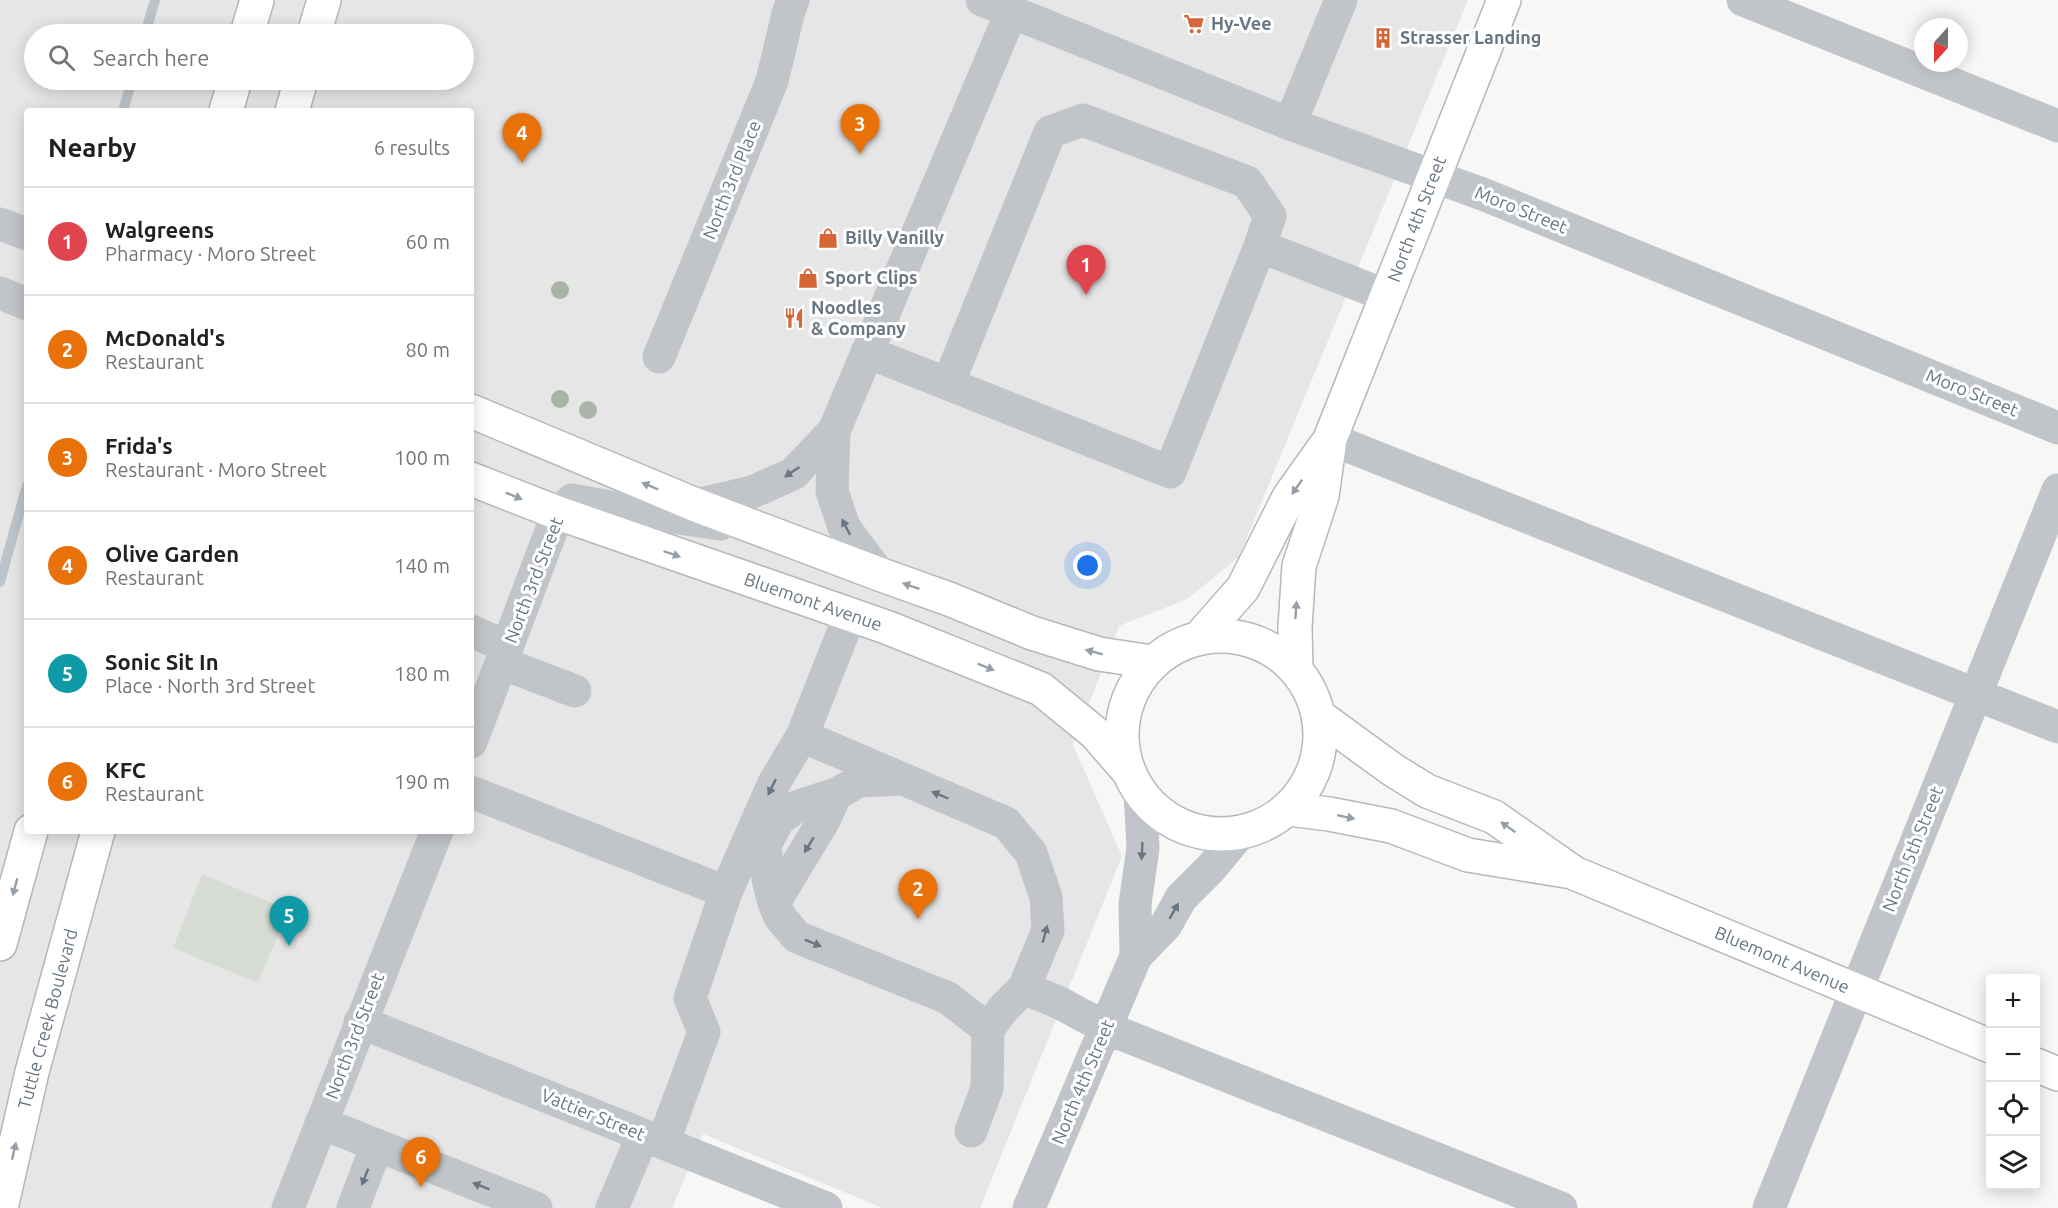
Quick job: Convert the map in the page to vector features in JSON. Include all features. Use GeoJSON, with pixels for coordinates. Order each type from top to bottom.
{"type":"FeatureCollection","features":[{"type":"Feature","properties":{"kind":"main road"},"geometry":{"type":"LineString","coordinates":[[250,24],[257,0]]}},
{"type":"Feature","properties":{"kind":"main road"},"geometry":{"type":"LineString","coordinates":[[317,24],[324,0]]}},
{"type":"Feature","properties":{"kind":"main road","name":"North 4th Street"},"geometry":{"type":"LineString","coordinates":[[1200,637],[1243,588],[1289,497],[1330,439],[1504,0]]}},
{"type":"Feature","properties":{"kind":"main road"},"geometry":{"type":"LineString","coordinates":[[227,108],[232,90]]}},
{"type":"Feature","properties":{"kind":"main road"},"geometry":{"type":"LineString","coordinates":[[293,108],[298,90]]}},
{"type":"Feature","properties":{"kind":"main road"},"geometry":{"type":"LineString","coordinates":[[474,412],[696,505],[949,598],[1032,633],[1099,654],[1152,662]]}},
{"type":"Feature","properties":{"kind":"main road","name":"North 4th Street"},"geometry":{"type":"LineString","coordinates":[[1296,669],[1295,627],[1299,566],[1322,496],[1330,439]]}},
{"type":"Feature","properties":{"kind":"main road","name":"Bluemont Avenue"},"geometry":{"type":"LineString","coordinates":[[474,480],[558,513],[932,644],[1041,689],[1095,733],[1134,782]]}},
{"type":"Feature","properties":{"kind":"main road"},"geometry":{"type":"LineString","coordinates":[[1222,635],[1247,638],[1269,647],[1296,669],[1309,688],[1319,716],[1320,749],[1314,771],[1304,791],[1288,809],[1267,823],[1241,832],[1207,834],[1177,824],[1157,811],[1134,782],[1121,745],[1127,700],[1137,680],[1152,662],[1169,649],[1200,637],[1222,635]]}},
{"type":"Feature","properties":{"kind":"main road","name":"Bluemont Avenue"},"geometry":{"type":"LineString","coordinates":[[1319,716],[1426,791],[1494,817],[1574,873],[1986,1044]]}},
{"type":"Feature","properties":{"kind":"main road","name":"Bluemont Avenue"},"geometry":{"type":"LineString","coordinates":[[1288,809],[1391,826],[1468,855],[1574,873]]}},
{"type":"Feature","properties":{"kind":"main road"},"geometry":{"type":"LineString","coordinates":[[0,944],[30,834]]}},
{"type":"Feature","properties":{"kind":"main road","name":"Tuttle Creek Boulevard"},"geometry":{"type":"LineString","coordinates":[[1,1208],[32,1072],[97,834]]}},
{"type":"Feature","properties":{"kind":"main road"},"geometry":{"type":"LineString","coordinates":[[2040,1067],[2058,1074]]}},
{"type":"Feature","properties":{"kind":"street","name":"North 3rd Place"},"geometry":{"type":"LineString","coordinates":[[659,357],[772,81],[793,0]]}},
{"type":"Feature","properties":{"kind":"street","name":"Moro Street"},"geometry":{"type":"LineString","coordinates":[[982,0],[1290,124],[1433,175],[2058,428]]}},
{"type":"Feature","properties":{"kind":"street"},"geometry":{"type":"LineString","coordinates":[[1290,124],[1341,0]]}},
{"type":"Feature","properties":{"kind":"street"},"geometry":{"type":"LineString","coordinates":[[1743,0],[2058,126]]}},
{"type":"Feature","properties":{"kind":"street"},"geometry":{"type":"LineString","coordinates":[[879,574],[844,527],[832,491],[834,431],[1011,13]]}},
{"type":"Feature","properties":{"kind":"street"},"geometry":{"type":"LineString","coordinates":[[867,352],[1170,472],[1270,216],[1246,182],[1083,120],[1050,132],[948,384]]}},
{"type":"Feature","properties":{"kind":"street"},"geometry":{"type":"LineString","coordinates":[[0,224],[24,233]]}},
{"type":"Feature","properties":{"kind":"street"},"geometry":{"type":"LineString","coordinates":[[1260,246],[1387,296]]}},
{"type":"Feature","properties":{"kind":"street"},"geometry":{"type":"LineString","coordinates":[[0,293],[24,303]]}},
{"type":"Feature","properties":{"kind":"street"},"geometry":{"type":"LineString","coordinates":[[696,505],[752,492],[793,474],[834,431]]}},
{"type":"Feature","properties":{"kind":"street"},"geometry":{"type":"LineString","coordinates":[[1330,439],[2058,727]]}},
{"type":"Feature","properties":{"kind":"street","name":"North 5th Street"},"geometry":{"type":"LineString","coordinates":[[1769,1208],[2058,490]]}},
{"type":"Feature","properties":{"kind":"street","name":"North 3rd Street"},"geometry":{"type":"LineString","coordinates":[[474,734],[558,513],[572,500],[761,530]]}},
{"type":"Feature","properties":{"kind":"street"},"geometry":{"type":"LineString","coordinates":[[612,1208],[653,1139],[704,1032],[690,998],[726,892],[774,783],[802,736],[849,615]]}},
{"type":"Feature","properties":{"kind":"street"},"geometry":{"type":"LineString","coordinates":[[474,634],[504,655],[575,691]]}},
{"type":"Feature","properties":{"kind":"street"},"geometry":{"type":"LineString","coordinates":[[802,736],[1006,823],[1031,853],[1046,897],[1048,930],[1024,988],[1003,1009],[988,1029],[987,1088],[971,1131]]}},
{"type":"Feature","properties":{"kind":"street"},"geometry":{"type":"LineString","coordinates":[[902,779],[859,781],[836,794],[824,820],[774,903],[780,917],[797,937],[948,998],[988,1029]]}},
{"type":"Feature","properties":{"kind":"street","name":"North 4th Street"},"geometry":{"type":"LineString","coordinates":[[1134,782],[1143,849],[1135,904],[1136,956]]}},
{"type":"Feature","properties":{"kind":"street"},"geometry":{"type":"LineString","coordinates":[[474,793],[530,806],[726,892]]}},
{"type":"Feature","properties":{"kind":"street","name":"North 4th Street"},"geometry":{"type":"LineString","coordinates":[[1029,1208],[1136,956],[1166,925],[1181,898],[1241,832]]}},
{"type":"Feature","properties":{"kind":"street","name":"North 3rd Street"},"geometry":{"type":"LineString","coordinates":[[288,1208],[436,834]]}},
{"type":"Feature","properties":{"kind":"street"},"geometry":{"type":"LineString","coordinates":[[1024,988],[1060,1003],[1106,1028],[1561,1208]]}},
{"type":"Feature","properties":{"kind":"street","name":"Vattier Street"},"geometry":{"type":"LineString","coordinates":[[360,1022],[826,1208]]}},
{"type":"Feature","properties":{"kind":"street"},"geometry":{"type":"LineString","coordinates":[[321,1123],[536,1208]]}},
{"type":"Feature","properties":{"kind":"street"},"geometry":{"type":"LineString","coordinates":[[353,1208],[377,1145]]}},
{"type":"Feature","properties":{"kind":"shaded area"},"geometry":{"type":"Polygon","coordinates":[[[0,0],[1468,0],[1239,557],[1187,599],[1119,626],[1073,745],[1122,856],[980,1208],[883,1208],[703,1134],[672,1208],[0,1208],[0,0]]]}},
{"type":"Feature","properties":{"kind":"shaded area"},"geometry":{"type":"Polygon","coordinates":[[[202,874],[288,910],[258,983],[173,948],[202,874]]]}},
{"type":"Feature","properties":{"kind":"waterway"},"geometry":{"type":"LineString","coordinates":[[148,24],[155,0]]}},
{"type":"Feature","properties":{"kind":"waterway"},"geometry":{"type":"LineString","coordinates":[[124,108],[129,90]]}},
{"type":"Feature","properties":{"kind":"waterway"},"geometry":{"type":"LineString","coordinates":[[0,582],[24,496]]}},
{"type":"Feature","properties":{"kind":"place","name":"Hy-Vee"},"geometry":{"type":"Point","coordinates":[1194,24]}},
{"type":"Feature","properties":{"kind":"place","name":"Strasser Landing"},"geometry":{"type":"Point","coordinates":[1383,38]}},
{"type":"Feature","properties":{"kind":"place","name":"Frida's"},"geometry":{"type":"Point","coordinates":[860,154]}},
{"type":"Feature","properties":{"kind":"place","name":"Olive Garden"},"geometry":{"type":"Point","coordinates":[522,163]}},
{"type":"Feature","properties":{"kind":"place","name":"Billy Vanilly"},"geometry":{"type":"Point","coordinates":[828,238]}},
{"type":"Feature","properties":{"kind":"place","name":"Sport Clips"},"geometry":{"type":"Point","coordinates":[808,278]}},
{"type":"Feature","properties":{"kind":"place","name":"Walgreens"},"geometry":{"type":"Point","coordinates":[1086,295]}},
{"type":"Feature","properties":{"kind":"place","name":"Noodles & Company"},"geometry":{"type":"Point","coordinates":[794,318]}},
{"type":"Feature","properties":{"kind":"place","name":"McDonald's"},"geometry":{"type":"Point","coordinates":[918,919]}},
{"type":"Feature","properties":{"kind":"place","name":"Sonic Sit In"},"geometry":{"type":"Point","coordinates":[289,946]}},
{"type":"Feature","properties":{"kind":"place","name":"KFC"},"geometry":{"type":"Point","coordinates":[421,1187]}}]}
